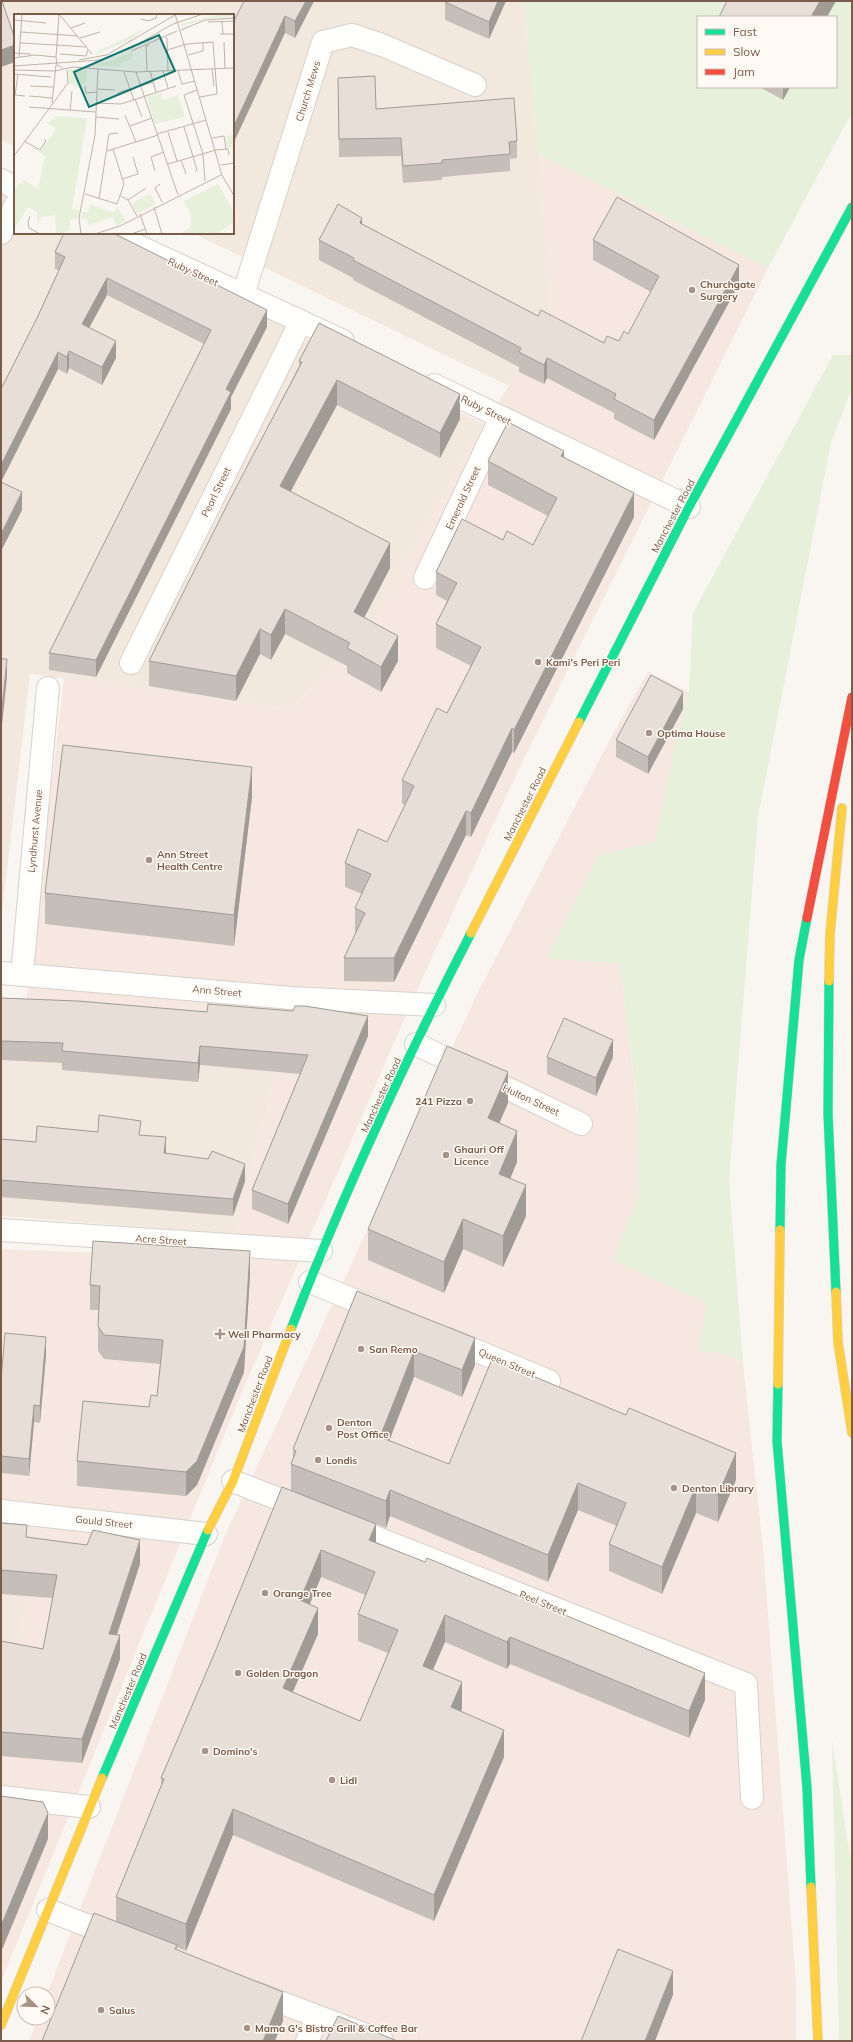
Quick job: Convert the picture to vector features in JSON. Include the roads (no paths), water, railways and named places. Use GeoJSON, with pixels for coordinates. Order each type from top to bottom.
{"type":"FeatureCollection","features":[{"type":"Feature","properties":{"kind":"main road","name":"Manchester Road"},"geometry":{"type":"LineString","coordinates":[[1,2025],[89,1807],[206,1534],[233,1481],[321,1251],[434,1005],[689,507],[852,207]]}},
{"type":"Feature","properties":{"kind":"main road"},"geometry":{"type":"LineString","coordinates":[[844,785],[852,698]]}},
{"type":"Feature","properties":{"kind":"main road"},"geometry":{"type":"LineString","coordinates":[[818,2041],[807,1788],[777,1441],[781,1165],[799,960],[852,698]]}},
{"type":"Feature","properties":{"kind":"main road"},"geometry":{"type":"LineString","coordinates":[[843,800],[830,934],[828,1114],[838,1342],[852,1433]]}},
{"type":"Feature","properties":{"kind":"street","name":"Church Mews"},"geometry":{"type":"LineString","coordinates":[[243,295],[323,42],[352,35],[382,45],[475,85]]}},
{"type":"Feature","properties":{"kind":"street"},"geometry":{"type":"LineString","coordinates":[[1,180],[14,187]]}},
{"type":"Feature","properties":{"kind":"street"},"geometry":{"type":"LineString","coordinates":[[1,233],[14,208]]}},
{"type":"Feature","properties":{"kind":"street","name":"Ruby Street"},"geometry":{"type":"LineString","coordinates":[[112,234],[358,348]]}},
{"type":"Feature","properties":{"kind":"street","name":"Pearl Street"},"geometry":{"type":"LineString","coordinates":[[131,663],[300,321]]}},
{"type":"Feature","properties":{"kind":"street","name":"Ruby Street"},"geometry":{"type":"LineString","coordinates":[[415,376],[689,507]]}},
{"type":"Feature","properties":{"kind":"street","name":"Emerald Street"},"geometry":{"type":"LineString","coordinates":[[425,578],[501,417]]}},
{"type":"Feature","properties":{"kind":"street","name":"Lyndhurst Avenue"},"geometry":{"type":"LineString","coordinates":[[11,973],[48,688]]}},
{"type":"Feature","properties":{"kind":"street","name":"Ann Street"},"geometry":{"type":"LineString","coordinates":[[11,973],[291,998],[434,1005]]}},
{"type":"Feature","properties":{"kind":"street","name":"Hulton Street"},"geometry":{"type":"LineString","coordinates":[[416,1044],[581,1124]]}},
{"type":"Feature","properties":{"kind":"street","name":"Acre Street"},"geometry":{"type":"LineString","coordinates":[[1,1230],[321,1251]]}},
{"type":"Feature","properties":{"kind":"street"},"geometry":{"type":"LineString","coordinates":[[310,1282],[397,1318]]}},
{"type":"Feature","properties":{"kind":"street","name":"Queen Street"},"geometry":{"type":"LineString","coordinates":[[433,1333],[549,1381]]}},
{"type":"Feature","properties":{"kind":"street","name":"Peel Street"},"geometry":{"type":"LineString","coordinates":[[233,1481],[746,1684],[752,1798]]}},
{"type":"Feature","properties":{"kind":"street","name":"Gould Street"},"geometry":{"type":"LineString","coordinates":[[1,1511],[206,1534]]}},
{"type":"Feature","properties":{"kind":"street"},"geometry":{"type":"LineString","coordinates":[[1,1797],[89,1807]]}},
{"type":"Feature","properties":{"kind":"street"},"geometry":{"type":"LineString","coordinates":[[48,1910],[136,1945]]}},
{"type":"Feature","properties":{"kind":"street"},"geometry":{"type":"LineString","coordinates":[[238,1986],[382,2041]]}},
{"type":"Feature","properties":{"kind":"street"},"geometry":{"type":"LineString","coordinates":[[308,2041],[318,2017]]}},
{"type":"Feature","properties":{"kind":"place","name":"Churchgate Surgery"},"geometry":{"type":"Point","coordinates":[692,290]}},
{"type":"Feature","properties":{"kind":"place","name":"Kami's Peri Peri"},"geometry":{"type":"Point","coordinates":[538,662]}},
{"type":"Feature","properties":{"kind":"place","name":"Optima House"},"geometry":{"type":"Point","coordinates":[649,733]}},
{"type":"Feature","properties":{"kind":"place","name":"Ann Street Health Centre"},"geometry":{"type":"Point","coordinates":[149,860]}},
{"type":"Feature","properties":{"kind":"place","name":"241 Pizza"},"geometry":{"type":"Point","coordinates":[470,1101]}},
{"type":"Feature","properties":{"kind":"place","name":"Ghauri Off Licence"},"geometry":{"type":"Point","coordinates":[446,1155]}},
{"type":"Feature","properties":{"kind":"place","name":"Well Pharmacy"},"geometry":{"type":"Point","coordinates":[220,1334]}},
{"type":"Feature","properties":{"kind":"place","name":"San Remo"},"geometry":{"type":"Point","coordinates":[361,1349]}},
{"type":"Feature","properties":{"kind":"place","name":"Denton Post Office"},"geometry":{"type":"Point","coordinates":[329,1428]}},
{"type":"Feature","properties":{"kind":"place","name":"Londis"},"geometry":{"type":"Point","coordinates":[318,1460]}},
{"type":"Feature","properties":{"kind":"place","name":"Denton Library"},"geometry":{"type":"Point","coordinates":[674,1488]}},
{"type":"Feature","properties":{"kind":"place","name":"Orange Tree"},"geometry":{"type":"Point","coordinates":[265,1593]}},
{"type":"Feature","properties":{"kind":"place","name":"Golden Dragon"},"geometry":{"type":"Point","coordinates":[238,1673]}},
{"type":"Feature","properties":{"kind":"place","name":"Domino's"},"geometry":{"type":"Point","coordinates":[205,1751]}},
{"type":"Feature","properties":{"kind":"place","name":"Lidl"},"geometry":{"type":"Point","coordinates":[332,1780]}},
{"type":"Feature","properties":{"kind":"place","name":"Salus"},"geometry":{"type":"Point","coordinates":[101,2010]}},
{"type":"Feature","properties":{"kind":"place","name":"Mama G's Bistro Grill & Coffee Bar"},"geometry":{"type":"Point","coordinates":[247,2028]}}]}
